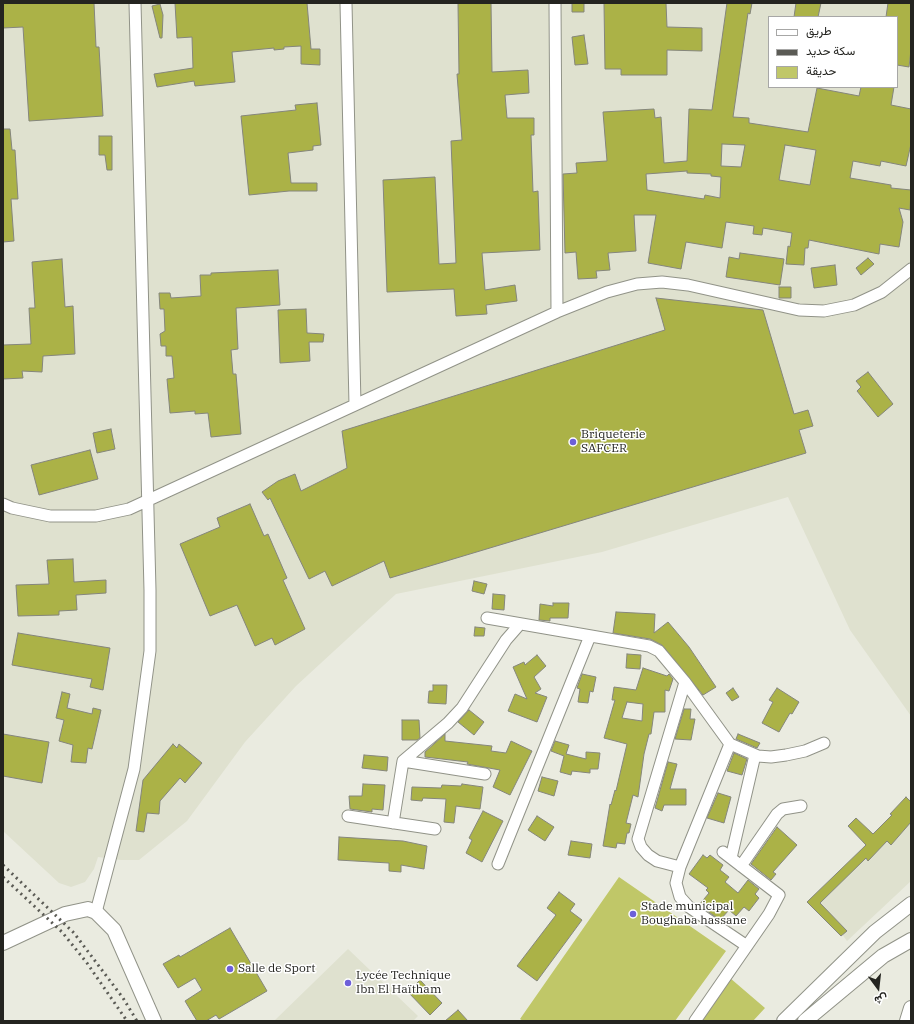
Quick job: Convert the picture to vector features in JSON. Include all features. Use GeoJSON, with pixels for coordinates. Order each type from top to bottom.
{"type":"FeatureCollection","features":[{"type":"Feature","properties":{"kind":"main road"},"geometry":{"type":"LineString","coordinates":[[784,1021],[875,932],[911,904]]}},
{"type":"Feature","properties":{"kind":"main road"},"geometry":{"type":"LineString","coordinates":[[3,943],[65,914],[88,909],[96,912],[114,930],[154,1021]]}},
{"type":"Feature","properties":{"kind":"main road"},"geometry":{"type":"LineString","coordinates":[[808,1019],[883,956],[911,940]]}},
{"type":"Feature","properties":{"kind":"main road"},"geometry":{"type":"LineString","coordinates":[[907,1021],[911,1008]]}},
{"type":"Feature","properties":{"kind":"street"},"geometry":{"type":"LineString","coordinates":[[96,912],[134,769],[144,704],[150,643],[150,590],[146,501],[135,3]]}},
{"type":"Feature","properties":{"kind":"street"},"geometry":{"type":"LineString","coordinates":[[346,3],[355,406]]}},
{"type":"Feature","properties":{"kind":"street"},"geometry":{"type":"LineString","coordinates":[[555,3],[557,312]]}},
{"type":"Feature","properties":{"kind":"street"},"geometry":{"type":"LineString","coordinates":[[3,504],[12,508],[50,516],[96,516],[129,509],[557,312],[607,292],[637,284],[662,282],[688,285],[799,310],[824,310],[854,305],[882,292],[911,269]]}},
{"type":"Feature","properties":{"kind":"street"},"geometry":{"type":"LineString","coordinates":[[487,618],[649,646],[659,651],[685,682],[730,744],[755,755],[771,757],[786,755],[805,751],[824,743]]}},
{"type":"Feature","properties":{"kind":"street"},"geometry":{"type":"LineString","coordinates":[[393,823],[404,761],[448,723],[462,708],[506,640],[520,624]]}},
{"type":"Feature","properties":{"kind":"street"},"geometry":{"type":"LineString","coordinates":[[498,864],[590,636]]}},
{"type":"Feature","properties":{"kind":"street"},"geometry":{"type":"LineString","coordinates":[[680,868],[657,861],[648,855],[641,847],[638,839],[685,682]]}},
{"type":"Feature","properties":{"kind":"street"},"geometry":{"type":"LineString","coordinates":[[730,744],[680,868],[676,883],[680,898],[689,907],[747,946]]}},
{"type":"Feature","properties":{"kind":"street"},"geometry":{"type":"LineString","coordinates":[[695,1021],[769,914],[779,895],[727,855],[755,755]]}},
{"type":"Feature","properties":{"kind":"street"},"geometry":{"type":"LineString","coordinates":[[404,761],[484,774]]}},
{"type":"Feature","properties":{"kind":"street"},"geometry":{"type":"LineString","coordinates":[[741,866],[777,814],[783,809],[801,806]]}},
{"type":"Feature","properties":{"kind":"street"},"geometry":{"type":"LineString","coordinates":[[348,816],[435,829]]}},
{"type":"Feature","properties":{"kind":"shaded area"},"geometry":{"type":"Polygon","coordinates":[[[3,3],[911,3],[911,716],[850,630],[788,497],[602,552],[396,594],[296,686],[245,742],[187,821],[139,860],[121,860],[98,857],[94,869],[85,882],[71,887],[59,883],[3,831],[3,3]]]}},
{"type":"Feature","properties":{"kind":"shaded area"},"geometry":{"type":"Polygon","coordinates":[[[911,797],[911,881],[847,941],[816,899],[911,797]]]}},
{"type":"Feature","properties":{"kind":"shaded area","name":"Lycée Technique Ibn El Haïtham"},"geometry":{"type":"Polygon","coordinates":[[[348,949],[418,1016],[413,1021],[274,1021],[348,949]]]}},
{"type":"Feature","properties":{"kind":"green space","name":"Stade municipal Boughaba hassane"},"geometry":{"type":"Polygon","coordinates":[[[619,877],[726,951],[675,1021],[523,1021],[520,1019],[619,877]]]}},
{"type":"Feature","properties":{"kind":"green space"},"geometry":{"type":"Polygon","coordinates":[[[730,978],[765,1008],[753,1021],[700,1021],[730,978]]]}},
{"type":"Feature","properties":{"kind":"building"},"geometry":{"type":"Polygon","coordinates":[[[3,3],[94,3],[96,47],[99,47],[103,116],[29,121],[23,27],[3,28],[3,3]]]}},
{"type":"Feature","properties":{"kind":"building"},"geometry":{"type":"Polygon","coordinates":[[[175,3],[307,3],[311,49],[320,49],[320,65],[301,64],[301,46],[284,47],[284,49],[274,50],[274,48],[232,52],[235,82],[195,86],[194,81],[157,87],[154,74],[193,68],[192,37],[177,38],[175,3]]]}},
{"type":"Feature","properties":{"kind":"building"},"geometry":{"type":"Polygon","coordinates":[[[458,3],[491,3],[492,72],[528,70],[529,93],[505,95],[507,118],[534,118],[534,135],[531,135],[533,192],[538,191],[540,250],[482,253],[485,290],[515,285],[517,301],[486,305],[487,314],[456,316],[454,289],[387,292],[383,180],[435,177],[439,264],[456,263],[451,141],[462,140],[457,74],[459,74],[458,3]]]}},
{"type":"Feature","properties":{"kind":"building"},"geometry":{"type":"Polygon","coordinates":[[[572,3],[584,3],[584,12],[572,12],[572,3]]]}},
{"type":"Feature","properties":{"kind":"building"},"geometry":{"type":"Polygon","coordinates":[[[604,3],[666,3],[667,27],[702,28],[702,51],[667,50],[667,75],[621,75],[621,69],[605,69],[604,3]]]}},
{"type":"Feature","properties":{"kind":"building"},"geometry":{"type":"Polygon","coordinates":[[[727,3],[752,3],[750,14],[748,13],[733,117],[749,118],[749,123],[808,132],[817,88],[859,96],[861,88],[894,88],[891,105],[911,109],[911,144],[906,166],[881,161],[880,166],[853,161],[850,178],[891,185],[891,188],[911,190],[910,210],[899,208],[903,222],[899,247],[880,244],[879,254],[809,240],[808,248],[805,248],[804,265],[786,264],[788,246],[790,247],[792,233],[763,228],[762,235],[753,234],[754,226],[726,222],[722,248],[686,242],[681,269],[648,263],[656,215],[634,215],[636,251],[608,253],[610,270],[596,271],[597,278],[578,279],[576,252],[565,253],[563,174],[577,173],[576,163],[607,161],[603,112],[654,109],[655,118],[661,117],[664,163],[687,161],[689,109],[712,110],[727,3]],[[722,144],[721,166],[741,167],[745,145],[722,144]],[[785,145],[779,180],[810,185],[816,150],[785,145]],[[687,171],[646,174],[647,190],[704,199],[705,195],[720,198],[721,177],[711,176],[711,174],[687,173],[687,171]]]}},
{"type":"Feature","properties":{"kind":"building"},"geometry":{"type":"Polygon","coordinates":[[[796,3],[821,3],[818,16],[794,16],[796,3]]]}},
{"type":"Feature","properties":{"kind":"building"},"geometry":{"type":"Polygon","coordinates":[[[888,3],[911,3],[911,50],[909,67],[898,65],[898,16],[886,16],[888,3]]]}},
{"type":"Feature","properties":{"kind":"building"},"geometry":{"type":"Polygon","coordinates":[[[160,4],[163,15],[162,38],[160,38],[152,6],[160,4]]]}},
{"type":"Feature","properties":{"kind":"building"},"geometry":{"type":"Polygon","coordinates":[[[584,35],[588,64],[575,65],[572,37],[584,35]]]}},
{"type":"Feature","properties":{"kind":"building"},"geometry":{"type":"Polygon","coordinates":[[[317,103],[321,145],[313,146],[313,150],[288,153],[291,183],[317,183],[317,191],[289,191],[249,195],[241,116],[296,110],[295,105],[317,103]]]}},
{"type":"Feature","properties":{"kind":"building"},"geometry":{"type":"Polygon","coordinates":[[[3,129],[10,129],[12,150],[15,150],[18,199],[11,199],[14,241],[3,242],[3,129]]]}},
{"type":"Feature","properties":{"kind":"building"},"geometry":{"type":"Polygon","coordinates":[[[99,136],[112,136],[112,170],[107,170],[105,155],[99,155],[99,136]]]}},
{"type":"Feature","properties":{"kind":"building"},"geometry":{"type":"Polygon","coordinates":[[[740,253],[784,259],[780,285],[726,277],[729,257],[739,259],[740,253]]]}},
{"type":"Feature","properties":{"kind":"building"},"geometry":{"type":"Polygon","coordinates":[[[868,258],[874,264],[861,275],[856,268],[868,258]]]}},
{"type":"Feature","properties":{"kind":"building"},"geometry":{"type":"Polygon","coordinates":[[[62,259],[65,307],[73,306],[75,354],[43,356],[42,372],[22,371],[23,378],[3,379],[3,345],[31,344],[29,308],[35,308],[32,262],[62,259]]]}},
{"type":"Feature","properties":{"kind":"building"},"geometry":{"type":"Polygon","coordinates":[[[835,265],[837,285],[814,288],[811,268],[835,265]]]}},
{"type":"Feature","properties":{"kind":"building"},"geometry":{"type":"Polygon","coordinates":[[[278,270],[280,305],[236,308],[238,349],[231,350],[233,374],[236,374],[241,434],[211,437],[208,413],[195,414],[195,411],[170,413],[167,379],[174,378],[172,356],[166,356],[166,346],[161,346],[160,334],[165,331],[164,309],[160,309],[159,293],[170,293],[171,298],[201,296],[200,275],[211,275],[211,273],[278,270]]]}},
{"type":"Feature","properties":{"kind":"building"},"geometry":{"type":"Polygon","coordinates":[[[779,287],[791,287],[791,298],[779,298],[779,287]]]}},
{"type":"Feature","properties":{"kind":"building","name":"Briqueterie SAFCER"},"geometry":{"type":"Polygon","coordinates":[[[656,298],[763,310],[794,414],[808,410],[813,426],[799,430],[806,453],[390,578],[384,561],[332,586],[325,571],[309,579],[270,498],[268,500],[262,492],[278,481],[295,474],[301,491],[347,468],[342,431],[665,330],[656,298]]]}},
{"type":"Feature","properties":{"kind":"building"},"geometry":{"type":"Polygon","coordinates":[[[306,309],[307,333],[324,334],[323,342],[309,342],[310,361],[280,363],[278,310],[306,309]]]}},
{"type":"Feature","properties":{"kind":"building"},"geometry":{"type":"Polygon","coordinates":[[[868,372],[893,404],[878,417],[857,391],[861,387],[856,381],[868,372]]]}},
{"type":"Feature","properties":{"kind":"building"},"geometry":{"type":"Polygon","coordinates":[[[111,429],[115,449],[97,453],[93,433],[111,429]]]}},
{"type":"Feature","properties":{"kind":"building"},"geometry":{"type":"Polygon","coordinates":[[[90,450],[98,479],[39,495],[31,465],[90,450]]]}},
{"type":"Feature","properties":{"kind":"building"},"geometry":{"type":"Polygon","coordinates":[[[250,504],[264,536],[268,534],[287,578],[283,580],[305,629],[275,645],[272,638],[255,646],[237,605],[210,616],[180,544],[220,527],[217,518],[250,504]]]}},
{"type":"Feature","properties":{"kind":"building"},"geometry":{"type":"Polygon","coordinates":[[[73,559],[74,582],[106,580],[106,593],[76,595],[77,610],[59,611],[59,615],[18,616],[16,585],[49,584],[47,560],[73,559]]]}},
{"type":"Feature","properties":{"kind":"building"},"geometry":{"type":"Polygon","coordinates":[[[474,581],[487,584],[484,594],[472,591],[474,581]]]}},
{"type":"Feature","properties":{"kind":"building"},"geometry":{"type":"Polygon","coordinates":[[[493,594],[505,595],[504,610],[492,609],[493,594]]]}},
{"type":"Feature","properties":{"kind":"building"},"geometry":{"type":"Polygon","coordinates":[[[553,603],[569,603],[568,618],[550,618],[550,621],[539,620],[540,604],[553,606],[553,603]]]}},
{"type":"Feature","properties":{"kind":"building"},"geometry":{"type":"Polygon","coordinates":[[[616,612],[655,614],[654,633],[668,622],[689,647],[716,687],[703,695],[662,645],[650,639],[613,633],[616,612]]]}},
{"type":"Feature","properties":{"kind":"building"},"geometry":{"type":"Polygon","coordinates":[[[475,627],[485,628],[484,636],[474,636],[475,627]]]}},
{"type":"Feature","properties":{"kind":"building"},"geometry":{"type":"Polygon","coordinates":[[[18,633],[110,648],[103,690],[90,687],[92,679],[12,665],[18,633]]]}},
{"type":"Feature","properties":{"kind":"building"},"geometry":{"type":"Polygon","coordinates":[[[627,654],[641,655],[640,669],[626,668],[627,654]]]}},
{"type":"Feature","properties":{"kind":"building"},"geometry":{"type":"Polygon","coordinates":[[[537,655],[546,666],[534,677],[541,689],[535,693],[547,697],[537,722],[508,711],[515,694],[527,699],[513,667],[524,662],[525,665],[537,655]]]}},
{"type":"Feature","properties":{"kind":"building"},"geometry":{"type":"Polygon","coordinates":[[[643,668],[667,676],[669,674],[673,679],[669,691],[665,690],[665,712],[654,712],[651,734],[649,734],[644,754],[638,797],[633,795],[626,823],[631,824],[629,833],[627,833],[625,844],[617,843],[616,848],[603,846],[610,804],[611,805],[615,790],[616,791],[627,744],[604,738],[615,700],[612,700],[614,687],[636,690],[643,668]],[[627,702],[622,718],[642,721],[643,704],[627,702]]]}},
{"type":"Feature","properties":{"kind":"building"},"geometry":{"type":"Polygon","coordinates":[[[582,674],[596,677],[593,692],[590,691],[588,703],[578,702],[580,689],[577,688],[582,674]]]}},
{"type":"Feature","properties":{"kind":"building"},"geometry":{"type":"Polygon","coordinates":[[[433,685],[447,685],[446,704],[428,703],[429,691],[433,691],[433,685]]]}},
{"type":"Feature","properties":{"kind":"building"},"geometry":{"type":"Polygon","coordinates":[[[733,688],[739,697],[732,701],[726,693],[733,688]]]}},
{"type":"Feature","properties":{"kind":"building"},"geometry":{"type":"Polygon","coordinates":[[[777,688],[799,702],[792,714],[790,713],[779,732],[762,723],[773,702],[769,700],[777,688]]]}},
{"type":"Feature","properties":{"kind":"building"},"geometry":{"type":"Polygon","coordinates":[[[62,692],[70,694],[67,708],[92,714],[93,708],[101,710],[92,749],[88,748],[86,763],[71,762],[73,745],[59,741],[64,720],[56,718],[62,692]]]}},
{"type":"Feature","properties":{"kind":"building"},"geometry":{"type":"Polygon","coordinates":[[[684,709],[691,709],[690,719],[695,719],[691,740],[675,739],[684,709]]]}},
{"type":"Feature","properties":{"kind":"building"},"geometry":{"type":"Polygon","coordinates":[[[469,710],[484,722],[474,735],[458,722],[469,710]]]}},
{"type":"Feature","properties":{"kind":"building"},"geometry":{"type":"Polygon","coordinates":[[[402,720],[419,720],[420,738],[417,740],[402,740],[402,720]]]}},
{"type":"Feature","properties":{"kind":"building"},"geometry":{"type":"Polygon","coordinates":[[[3,734],[49,742],[42,783],[3,776],[3,734]]]}},
{"type":"Feature","properties":{"kind":"building"},"geometry":{"type":"Polygon","coordinates":[[[445,734],[445,741],[492,746],[491,751],[506,753],[511,741],[532,751],[510,795],[493,787],[500,770],[467,764],[468,762],[425,757],[425,752],[445,734]]]}},
{"type":"Feature","properties":{"kind":"building"},"geometry":{"type":"Polygon","coordinates":[[[738,734],[760,743],[757,748],[736,739],[738,734]]]}},
{"type":"Feature","properties":{"kind":"building"},"geometry":{"type":"Polygon","coordinates":[[[555,741],[569,745],[566,754],[586,759],[586,752],[600,753],[598,769],[590,769],[590,773],[572,771],[571,775],[560,772],[564,756],[551,751],[555,741]]]}},
{"type":"Feature","properties":{"kind":"building"},"geometry":{"type":"Polygon","coordinates":[[[173,744],[177,748],[179,744],[202,763],[185,783],[180,778],[160,801],[159,814],[147,813],[144,832],[136,831],[143,780],[173,744]]]}},
{"type":"Feature","properties":{"kind":"building"},"geometry":{"type":"Polygon","coordinates":[[[734,753],[747,759],[742,775],[727,771],[734,753]]]}},
{"type":"Feature","properties":{"kind":"building"},"geometry":{"type":"Polygon","coordinates":[[[364,755],[388,757],[387,771],[362,768],[364,755]]]}},
{"type":"Feature","properties":{"kind":"building"},"geometry":{"type":"Polygon","coordinates":[[[668,762],[677,764],[670,789],[686,789],[686,805],[664,805],[662,811],[655,808],[668,762]]]}},
{"type":"Feature","properties":{"kind":"building"},"geometry":{"type":"Polygon","coordinates":[[[542,777],[558,781],[554,796],[538,791],[542,777]]]}},
{"type":"Feature","properties":{"kind":"building"},"geometry":{"type":"Polygon","coordinates":[[[363,784],[385,785],[383,810],[372,809],[372,812],[350,809],[349,796],[362,796],[363,784]]]}},
{"type":"Feature","properties":{"kind":"building"},"geometry":{"type":"Polygon","coordinates":[[[462,784],[483,787],[480,809],[456,806],[454,823],[444,822],[446,799],[423,798],[422,801],[411,800],[412,787],[441,788],[442,785],[461,786],[462,784]]]}},
{"type":"Feature","properties":{"kind":"building"},"geometry":{"type":"Polygon","coordinates":[[[718,793],[731,797],[724,823],[707,818],[718,793]]]}},
{"type":"Feature","properties":{"kind":"building"},"geometry":{"type":"Polygon","coordinates":[[[906,797],[911,802],[911,822],[891,845],[887,841],[868,861],[866,858],[820,903],[847,931],[841,936],[807,902],[866,845],[848,826],[856,818],[873,834],[892,815],[890,814],[906,797]]]}},
{"type":"Feature","properties":{"kind":"building"},"geometry":{"type":"Polygon","coordinates":[[[483,811],[503,821],[482,862],[466,853],[472,840],[469,838],[483,811]]]}},
{"type":"Feature","properties":{"kind":"building"},"geometry":{"type":"Polygon","coordinates":[[[537,816],[554,827],[545,841],[528,830],[537,816]]]}},
{"type":"Feature","properties":{"kind":"building"},"geometry":{"type":"Polygon","coordinates":[[[777,827],[797,845],[773,872],[776,874],[771,880],[751,864],[777,827]]]}},
{"type":"Feature","properties":{"kind":"building"},"geometry":{"type":"Polygon","coordinates":[[[339,837],[403,841],[427,846],[424,869],[401,865],[401,872],[389,871],[389,863],[338,860],[339,837]]]}},
{"type":"Feature","properties":{"kind":"building"},"geometry":{"type":"Polygon","coordinates":[[[571,841],[592,844],[590,858],[568,855],[571,841]]]}},
{"type":"Feature","properties":{"kind":"building"},"geometry":{"type":"Polygon","coordinates":[[[703,855],[707,858],[710,855],[723,865],[720,870],[729,877],[725,882],[738,893],[748,880],[759,889],[755,894],[759,898],[749,911],[744,907],[736,916],[729,910],[720,920],[699,905],[709,893],[706,890],[708,888],[689,874],[703,855]]]}},
{"type":"Feature","properties":{"kind":"building"},"geometry":{"type":"Polygon","coordinates":[[[559,892],[575,904],[570,911],[582,920],[537,981],[517,966],[556,915],[547,908],[559,892]]]}},
{"type":"Feature","properties":{"kind":"building","name":"Salle de Sport"},"geometry":{"type":"Polygon","coordinates":[[[230,928],[267,991],[219,1019],[216,1015],[206,1021],[197,1021],[185,1001],[202,990],[195,978],[178,988],[163,964],[179,955],[180,957],[230,928]]]}},
{"type":"Feature","properties":{"kind":"building"},"geometry":{"type":"Polygon","coordinates":[[[420,980],[442,1003],[430,1015],[408,992],[420,980]]]}},
{"type":"Feature","properties":{"kind":"building"},"geometry":{"type":"Polygon","coordinates":[[[458,1010],[468,1021],[445,1021],[458,1010]]]}},
{"type":"Feature","properties":{"kind":"railway"},"geometry":{"type":"LineString","coordinates":[[3,865],[74,933],[123,998],[137,1021]]}},
{"type":"Feature","properties":{"kind":"railway"},"geometry":{"type":"LineString","coordinates":[[3,877],[62,932],[87,963],[127,1021]]}},
{"type":"Feature","properties":{"kind":"place","name":"Briqueterie SAFCER"},"geometry":{"type":"Point","coordinates":[573,442]}},
{"type":"Feature","properties":{"kind":"place","name":"Stade municipal Boughaba hassane"},"geometry":{"type":"Point","coordinates":[633,914]}},
{"type":"Feature","properties":{"kind":"place","name":"Salle de Sport"},"geometry":{"type":"Point","coordinates":[230,969]}},
{"type":"Feature","properties":{"kind":"place","name":"Lycée Technique Ibn El Haïtham"},"geometry":{"type":"Point","coordinates":[348,983]}}]}
